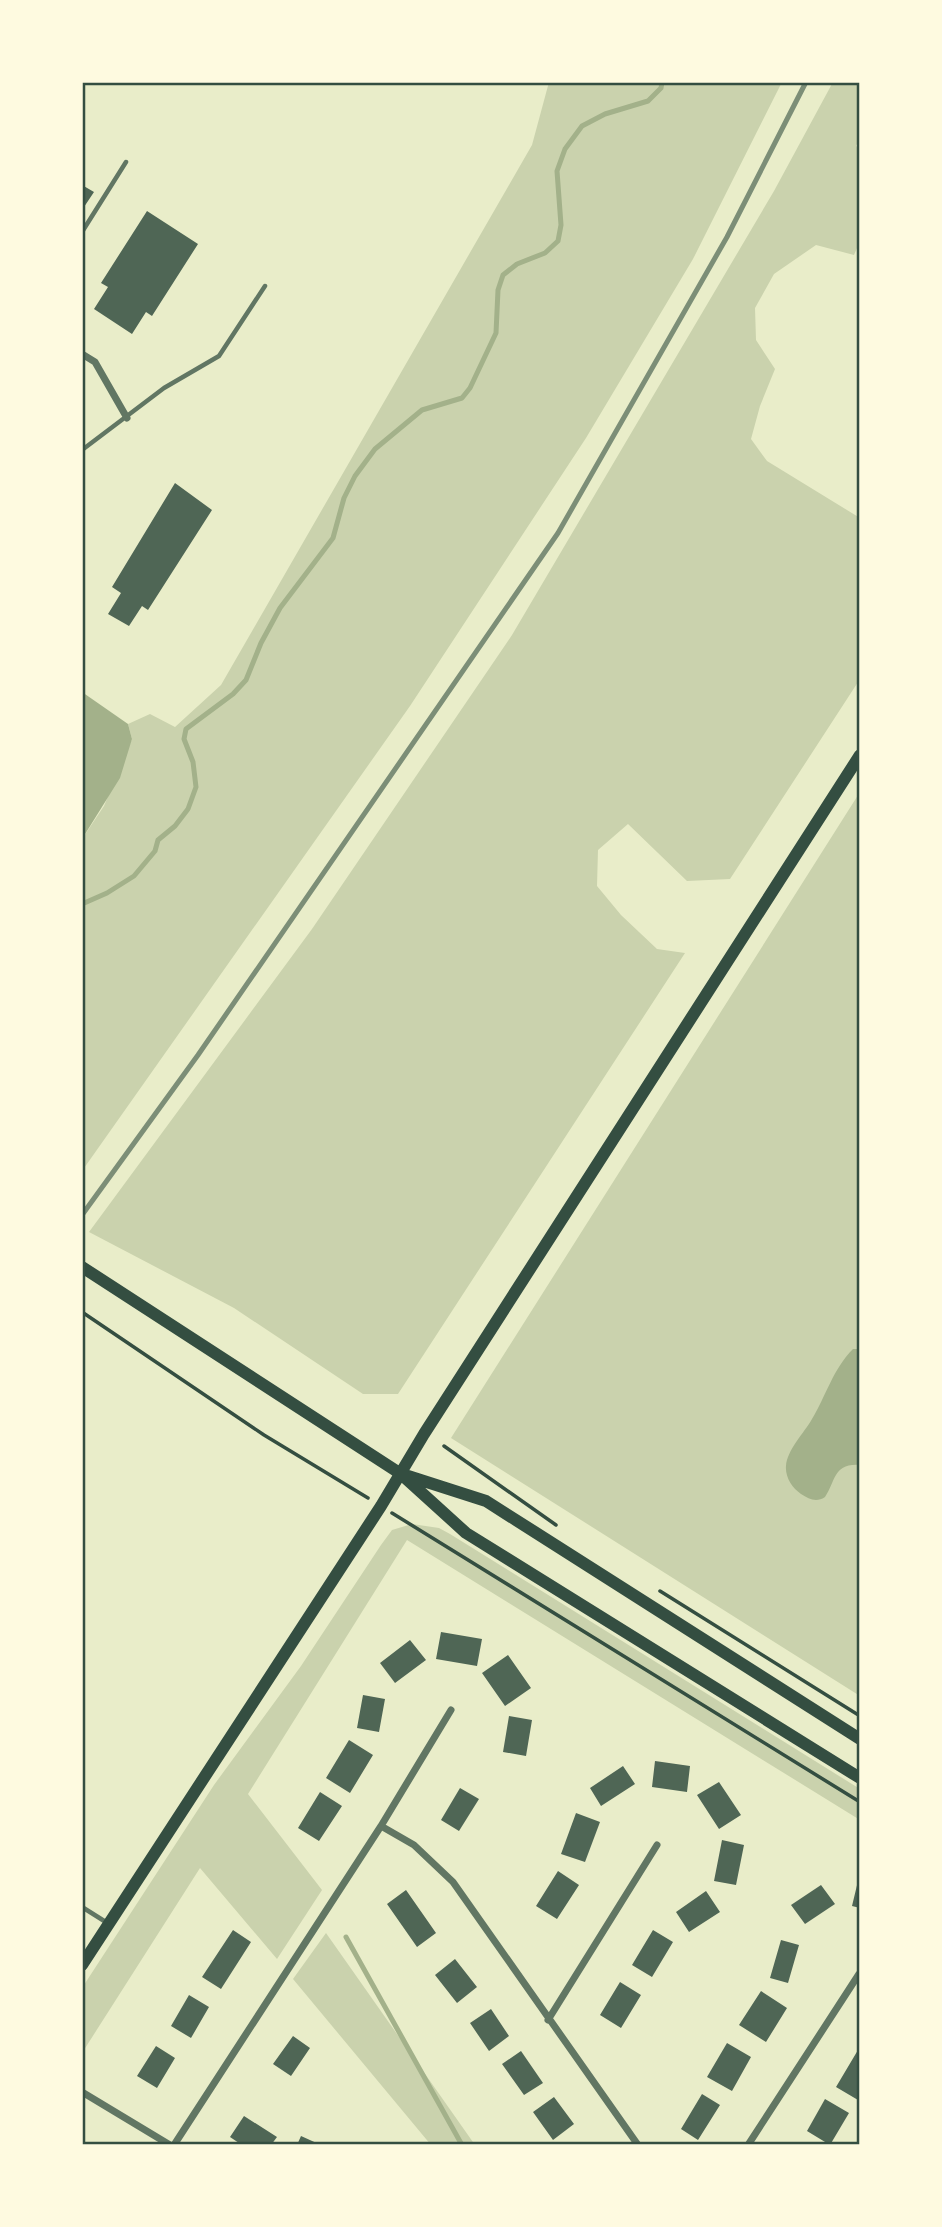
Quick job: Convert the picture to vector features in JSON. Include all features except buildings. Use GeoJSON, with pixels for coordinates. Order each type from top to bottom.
{"type":"FeatureCollection","features":[{"type":"Feature","properties":{"kind":"main road"},"geometry":{"type":"LineString","coordinates":[[82,1965],[401,1474],[860,755]]}},
{"type":"Feature","properties":{"kind":"main road"},"geometry":{"type":"LineString","coordinates":[[82,1267],[401,1474],[466,1533],[860,1778]]}},
{"type":"Feature","properties":{"kind":"main road"},"geometry":{"type":"LineString","coordinates":[[401,1474],[486,1501],[860,1739]]}},
{"type":"Feature","properties":{"kind":"street"},"geometry":{"type":"LineString","coordinates":[[82,354],[95,362],[127,418]]}},
{"type":"Feature","properties":{"kind":"street"},"geometry":{"type":"LineString","coordinates":[[82,2092],[172,2145],[381,1826],[451,1710]]}},
{"type":"Feature","properties":{"kind":"street"},"geometry":{"type":"LineString","coordinates":[[381,1826],[414,1845],[453,1882],[638,2145]]}},
{"type":"Feature","properties":{"kind":"street"},"geometry":{"type":"LineString","coordinates":[[548,2020],[657,1845]]}},
{"type":"Feature","properties":{"kind":"street"},"geometry":{"type":"LineString","coordinates":[[748,2145],[859,1974]]}},
{"type":"Feature","properties":{"kind":"lane"},"geometry":{"type":"LineString","coordinates":[[82,232],[126,162]]}},
{"type":"Feature","properties":{"kind":"lane"},"geometry":{"type":"LineString","coordinates":[[82,450],[164,388],[219,356],[265,286]]}},
{"type":"Feature","properties":{"kind":"lane"},"geometry":{"type":"LineString","coordinates":[[82,1907],[109,1924]]}},
{"type":"Feature","properties":{"kind":"path"},"geometry":{"type":"LineString","coordinates":[[82,1312],[264,1435],[348,1486]]}},
{"type":"Feature","properties":{"kind":"path"},"geometry":{"type":"LineString","coordinates":[[444,1446],[558,1527]]}},
{"type":"Feature","properties":{"kind":"path"},"geometry":{"type":"LineString","coordinates":[[411,1524],[860,1802]]}},
{"type":"Feature","properties":{"kind":"path"},"geometry":{"type":"LineString","coordinates":[[651,1586],[860,1716]]}},
{"type":"Feature","properties":{"kind":"shaded area"},"geometry":{"type":"Polygon","coordinates":[[[549,82],[782,82],[693,259],[586,438],[410,706],[82,1171],[82,839],[104,806],[132,739],[128,724],[150,714],[175,727],[221,685],[532,145],[549,82]]]}},
{"type":"Feature","properties":{"kind":"shaded area"},"geometry":{"type":"Polygon","coordinates":[[[833,82],[860,82],[860,143],[856,145],[860,155],[860,241],[854,255],[816,245],[774,274],[755,308],[756,340],[775,369],[760,406],[751,439],[767,461],[860,518],[860,679],[730,879],[687,881],[628,824],[598,850],[597,886],[621,915],[657,949],[685,953],[398,1394],[363,1394],[234,1308],[89,1232],[312,929],[512,635],[774,191],[833,82]]]}},
{"type":"Feature","properties":{"kind":"shaded area"},"geometry":{"type":"Polygon","coordinates":[[[82,692],[128,724],[132,739],[120,778],[82,839],[82,692]]]}},
{"type":"Feature","properties":{"kind":"shaded area"},"geometry":{"type":"Polygon","coordinates":[[[860,792],[860,1696],[451,1438],[860,792]]]}},
{"type":"Feature","properties":{"kind":"shaded area"},"geometry":{"type":"Polygon","coordinates":[[[853,1349],[860,1349],[860,1465],[851,1465],[840,1470],[825,1497],[813,1500],[798,1492],[790,1482],[786,1470],[787,1460],[835,1374],[853,1349]]]}},
{"type":"Feature","properties":{"kind":"shaded area"},"geometry":{"type":"Polygon","coordinates":[[[412,1524],[439,1528],[450,1534],[860,1789],[860,1820],[407,1540],[248,1794],[322,1890],[277,1959],[200,1868],[82,2053],[82,1988],[214,1785],[301,1666],[381,1545],[392,1530],[412,1524]]]}},
{"type":"Feature","properties":{"kind":"shaded area"},"geometry":{"type":"Polygon","coordinates":[[[326,1933],[475,2145],[431,2145],[293,1979],[326,1933]]]}},
{"type":"Feature","properties":{"kind":"waterway"},"geometry":{"type":"LineString","coordinates":[[82,904],[107,893],[134,876],[155,851],[158,840],[175,826],[188,809],[196,787],[193,762],[184,739],[186,729],[233,694],[246,680],[261,643],[280,608],[333,538],[344,498],[355,476],[375,449],[422,410],[462,398],[470,388],[496,333],[498,290],[503,275],[517,264],[545,253],[558,241],[561,225],[557,171],[565,149],[582,126],[605,114],[648,101],[661,88],[662,82]]}},
{"type":"Feature","properties":{"kind":"waterway"},"geometry":{"type":"LineString","coordinates":[[346,1937],[462,2145]]}},
{"type":"Feature","properties":{"kind":"railway"},"geometry":{"type":"LineString","coordinates":[[82,1215],[198,1055],[558,533],[727,237],[806,82]]}}]}
